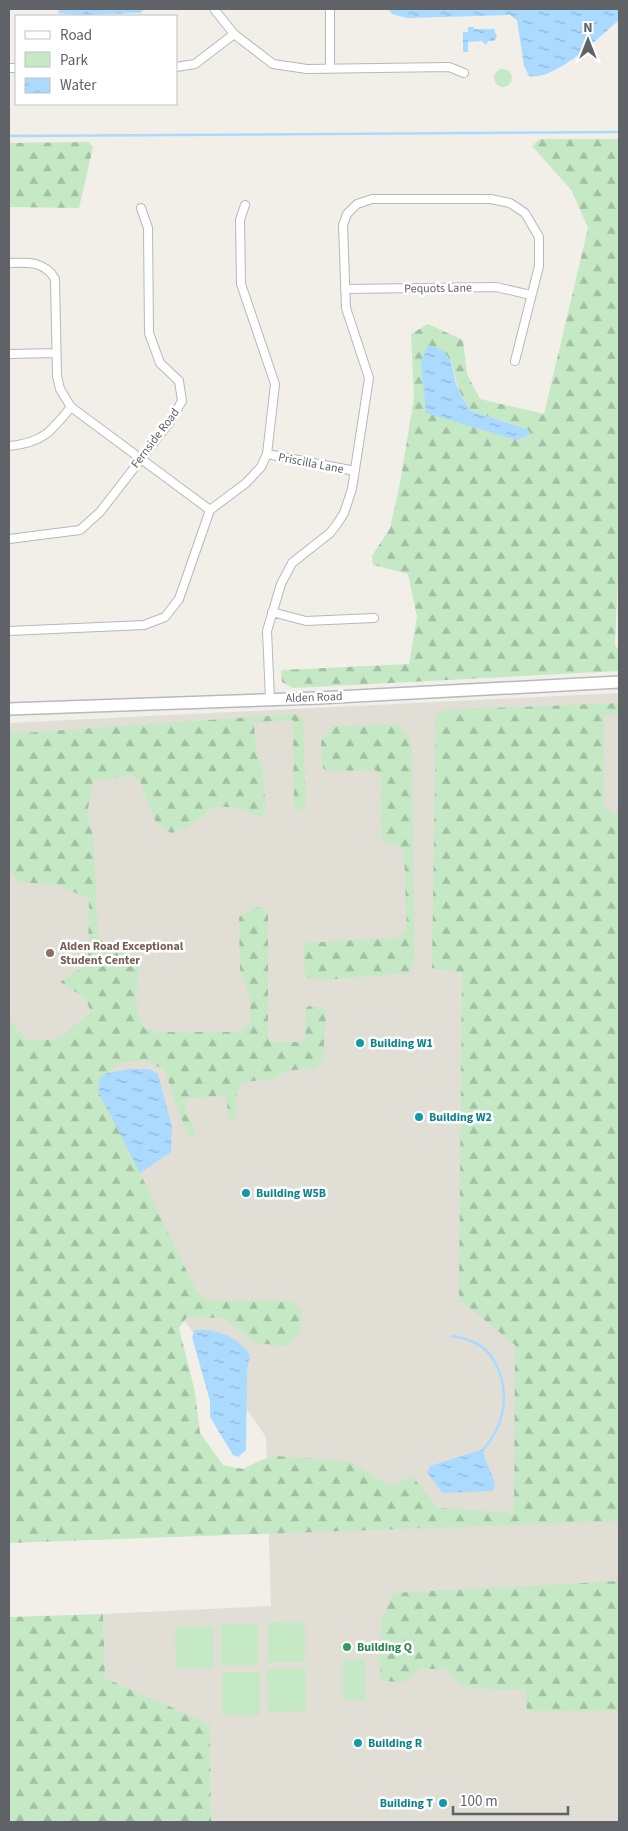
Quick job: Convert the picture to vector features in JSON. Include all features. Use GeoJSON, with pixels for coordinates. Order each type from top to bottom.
{"type":"FeatureCollection","features":[{"type":"Feature","properties":{"kind":"street"},"geometry":{"type":"LineString","coordinates":[[214,9],[234,34],[273,64],[298,68],[450,67],[464,73]]}},
{"type":"Feature","properties":{"kind":"street"},"geometry":{"type":"LineString","coordinates":[[330,11],[330,68]]}},
{"type":"Feature","properties":{"kind":"street"},"geometry":{"type":"LineString","coordinates":[[178,67],[195,64],[234,34]]}},
{"type":"Feature","properties":{"kind":"street"},"geometry":{"type":"LineString","coordinates":[[270,699],[266,630],[281,584],[292,563],[330,533],[344,513],[352,489],[355,471],[369,378],[346,308],[343,225],[347,214],[357,204],[372,199],[492,199],[510,203],[529,217],[537,230],[541,253],[515,361]]}},
{"type":"Feature","properties":{"kind":"street"},"geometry":{"type":"LineString","coordinates":[[9,631],[144,625],[165,617],[180,599],[210,510],[255,475],[267,454],[275,384],[241,284],[240,220],[245,205]]}},
{"type":"Feature","properties":{"kind":"street","name":"Fernside Road"},"geometry":{"type":"LineString","coordinates":[[9,538],[80,530],[100,512],[177,412],[182,401],[179,381],[160,362],[149,333],[148,228],[141,208]]}},
{"type":"Feature","properties":{"kind":"street"},"geometry":{"type":"LineString","coordinates":[[9,263],[36,263],[51,273],[55,279],[56,353],[60,389],[70,407],[210,510]]}},
{"type":"Feature","properties":{"kind":"street","name":"Pequots Lane"},"geometry":{"type":"LineString","coordinates":[[345,289],[496,287],[531,295]]}},
{"type":"Feature","properties":{"kind":"street"},"geometry":{"type":"LineString","coordinates":[[9,354],[56,353]]}},
{"type":"Feature","properties":{"kind":"street"},"geometry":{"type":"LineString","coordinates":[[9,446],[34,443],[52,430],[70,407]]}},
{"type":"Feature","properties":{"kind":"street","name":"Priscilla Lane"},"geometry":{"type":"LineString","coordinates":[[267,454],[355,471]]}},
{"type":"Feature","properties":{"kind":"street"},"geometry":{"type":"LineString","coordinates":[[272,612],[306,621],[374,618]]}},
{"type":"Feature","properties":{"kind":"street","name":"Alden Road"},"geometry":{"type":"LineString","coordinates":[[9,709],[270,699],[619,682]]}},
{"type":"Feature","properties":{"kind":"shaded area"},"geometry":{"type":"Polygon","coordinates":[[[619,693],[619,1822],[211,1822],[210,1724],[105,1678],[103,1614],[271,1606],[266,1437],[90,1185],[9,1184],[9,723],[619,693]]]}},
{"type":"Feature","properties":{"kind":"green space"},"geometry":{"type":"Polygon","coordinates":[[[499,69],[507,69],[512,74],[510,85],[499,87],[494,82],[494,74],[499,69]]]}},
{"type":"Feature","properties":{"kind":"green space"},"geometry":{"type":"Polygon","coordinates":[[[540,139],[619,139],[619,548],[615,645],[619,650],[619,671],[293,688],[282,682],[281,670],[409,664],[417,617],[408,574],[373,565],[372,556],[390,528],[400,483],[414,398],[411,334],[428,324],[463,340],[467,374],[480,399],[544,414],[588,228],[572,191],[532,146],[540,139]],[[451,360],[426,413],[531,434],[527,429],[471,411],[458,389],[451,360]]]}},
{"type":"Feature","properties":{"kind":"green space"},"geometry":{"type":"Polygon","coordinates":[[[89,142],[93,147],[79,208],[9,207],[9,143],[89,142]]]}},
{"type":"Feature","properties":{"kind":"green space"},"geometry":{"type":"Polygon","coordinates":[[[619,703],[619,714],[604,716],[604,807],[615,814],[619,814],[619,1521],[9,1543],[9,1020],[28,1041],[59,1039],[91,1012],[85,998],[60,982],[88,964],[89,899],[58,885],[19,882],[9,869],[9,734],[297,714],[303,720],[306,806],[302,810],[294,809],[293,720],[254,723],[256,755],[262,765],[266,810],[261,817],[239,808],[215,806],[189,827],[171,833],[157,825],[140,781],[131,775],[93,781],[87,814],[93,836],[98,935],[109,947],[131,956],[140,963],[136,997],[138,1013],[145,1029],[158,1032],[240,1032],[250,1022],[250,999],[240,969],[239,917],[260,906],[268,911],[268,1039],[271,1042],[302,1042],[305,1038],[306,1008],[309,1006],[324,1008],[326,1013],[323,1059],[316,1068],[284,1071],[276,1079],[242,1082],[237,1093],[235,1118],[232,1121],[229,1119],[226,1095],[186,1099],[185,1107],[195,1133],[193,1137],[189,1136],[176,1106],[165,1070],[144,1060],[120,1063],[100,1078],[140,1173],[196,1291],[208,1301],[292,1301],[302,1311],[299,1333],[286,1346],[256,1343],[223,1318],[187,1317],[179,1328],[195,1392],[200,1433],[223,1465],[243,1469],[261,1460],[277,1456],[351,1462],[390,1486],[412,1476],[438,1508],[514,1513],[515,1345],[459,1299],[462,973],[432,968],[436,714],[443,710],[619,703]]]}},
{"type":"Feature","properties":{"kind":"green space"},"geometry":{"type":"Polygon","coordinates":[[[399,725],[407,733],[412,746],[414,963],[408,973],[322,980],[305,977],[304,943],[395,938],[407,932],[404,851],[397,844],[387,844],[381,836],[381,775],[375,770],[327,771],[323,768],[321,741],[334,726],[399,725]]]}},
{"type":"Feature","properties":{"kind":"green space"},"geometry":{"type":"Polygon","coordinates":[[[619,1581],[619,1711],[527,1711],[525,1689],[501,1690],[461,1686],[446,1669],[421,1669],[402,1683],[380,1680],[381,1621],[394,1593],[619,1581]]]}},
{"type":"Feature","properties":{"kind":"green space"},"geometry":{"type":"Polygon","coordinates":[[[103,1614],[105,1678],[210,1724],[211,1822],[9,1822],[9,1617],[103,1614]]]}},
{"type":"Feature","properties":{"kind":"green space"},"geometry":{"type":"Polygon","coordinates":[[[268,1622],[305,1623],[305,1662],[268,1662],[268,1622]]]}},
{"type":"Feature","properties":{"kind":"green space"},"geometry":{"type":"Polygon","coordinates":[[[221,1624],[258,1624],[258,1665],[221,1665],[221,1624]]]}},
{"type":"Feature","properties":{"kind":"green space"},"geometry":{"type":"Polygon","coordinates":[[[213,1626],[214,1668],[176,1668],[175,1627],[213,1626]]]}},
{"type":"Feature","properties":{"kind":"green space"},"geometry":{"type":"Polygon","coordinates":[[[365,1659],[365,1700],[343,1700],[343,1660],[365,1659]]]}},
{"type":"Feature","properties":{"kind":"green space"},"geometry":{"type":"Polygon","coordinates":[[[267,1669],[306,1669],[306,1711],[268,1712],[267,1669]]]}},
{"type":"Feature","properties":{"kind":"green space"},"geometry":{"type":"Polygon","coordinates":[[[222,1672],[260,1672],[260,1715],[222,1715],[222,1672]]]}},
{"type":"Feature","properties":{"kind":"water"},"geometry":{"type":"Polygon","coordinates":[[[60,9],[143,9],[141,13],[75,15],[58,13],[60,9]]]}},
{"type":"Feature","properties":{"kind":"water"},"geometry":{"type":"Polygon","coordinates":[[[388,9],[619,9],[619,20],[589,47],[564,65],[540,76],[529,76],[524,66],[517,20],[510,15],[407,18],[392,14],[388,9]]]}},
{"type":"Feature","properties":{"kind":"water"},"geometry":{"type":"Polygon","coordinates":[[[468,27],[474,27],[474,29],[494,29],[497,37],[494,41],[488,41],[486,45],[482,41],[468,42],[468,52],[463,52],[463,32],[468,32],[468,27]]]}},
{"type":"Feature","properties":{"kind":"water"},"geometry":{"type":"Polygon","coordinates":[[[428,345],[443,351],[447,355],[458,390],[471,411],[527,429],[531,434],[517,440],[426,413],[421,361],[428,345]]]}},
{"type":"Feature","properties":{"kind":"water"},"geometry":{"type":"Polygon","coordinates":[[[130,1069],[149,1069],[158,1074],[172,1127],[171,1152],[140,1173],[98,1091],[100,1078],[107,1073],[130,1069]]]}},
{"type":"Feature","properties":{"kind":"water"},"geometry":{"type":"Polygon","coordinates":[[[195,1330],[219,1332],[233,1338],[250,1355],[247,1369],[246,1450],[238,1457],[233,1455],[210,1417],[210,1401],[192,1337],[195,1330]]]}},
{"type":"Feature","properties":{"kind":"water"},"geometry":{"type":"Polygon","coordinates":[[[484,1449],[485,1459],[495,1487],[492,1491],[442,1493],[427,1472],[430,1466],[484,1449]]]}},
{"type":"Feature","properties":{"kind":"waterway"},"geometry":{"type":"LineString","coordinates":[[9,136],[619,132]]}},
{"type":"Feature","properties":{"kind":"waterway"},"geometry":{"type":"LineString","coordinates":[[452,1336],[466,1339],[481,1346],[489,1354],[500,1374],[504,1396],[501,1418],[494,1434],[484,1449]]}},
{"type":"Feature","properties":{"kind":"place","name":"Alden Road Exceptional Student Center"},"geometry":{"type":"Point","coordinates":[50,953]}},
{"type":"Feature","properties":{"kind":"place","name":"Building W1"},"geometry":{"type":"Point","coordinates":[360,1043]}},
{"type":"Feature","properties":{"kind":"place","name":"Building W2"},"geometry":{"type":"Point","coordinates":[419,1117]}},
{"type":"Feature","properties":{"kind":"place","name":"Building W5B"},"geometry":{"type":"Point","coordinates":[246,1193]}},
{"type":"Feature","properties":{"kind":"place","name":"Building Q"},"geometry":{"type":"Point","coordinates":[347,1647]}},
{"type":"Feature","properties":{"kind":"place","name":"Building R"},"geometry":{"type":"Point","coordinates":[358,1743]}},
{"type":"Feature","properties":{"kind":"place","name":"Building T"},"geometry":{"type":"Point","coordinates":[443,1803]}}]}
